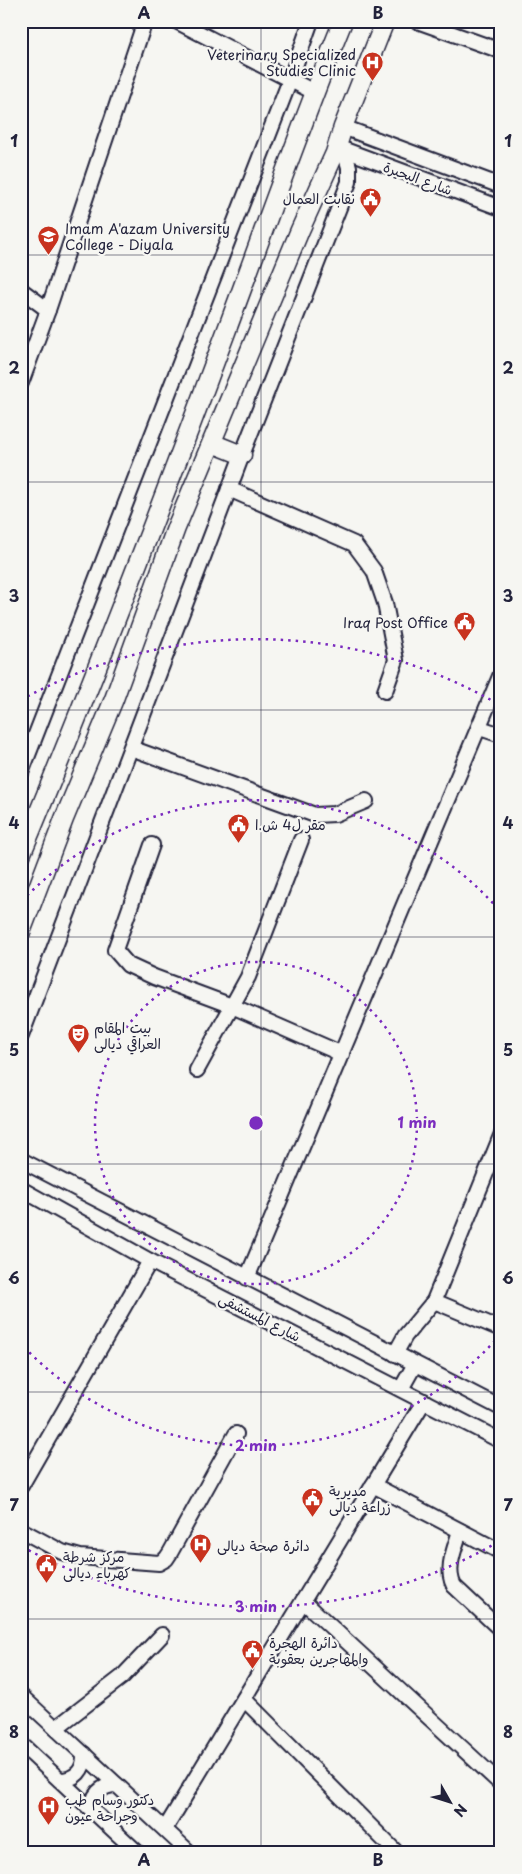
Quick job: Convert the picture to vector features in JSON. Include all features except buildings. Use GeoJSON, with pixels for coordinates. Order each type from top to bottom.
{"type":"FeatureCollection","features":[{"type":"Feature","properties":{"kind":"main road"},"geometry":{"type":"LineString","coordinates":[[21,855],[76,723],[140,558],[241,292],[314,92],[343,21]]}},
{"type":"Feature","properties":{"kind":"main road"},"geometry":{"type":"LineString","coordinates":[[21,932],[64,819],[114,699],[176,528],[335,150],[385,21]]}},
{"type":"Feature","properties":{"kind":"main road"},"geometry":{"type":"LineString","coordinates":[[212,443],[242,455]]}},
{"type":"Feature","properties":{"kind":"street"},"geometry":{"type":"LineString","coordinates":[[21,383],[48,310],[145,21]]}},
{"type":"Feature","properties":{"kind":"street"},"geometry":{"type":"LineString","coordinates":[[176,21],[314,92]]}},
{"type":"Feature","properties":{"kind":"street"},"geometry":{"type":"LineString","coordinates":[[21,773],[290,80],[311,21]]}},
{"type":"Feature","properties":{"kind":"street"},"geometry":{"type":"LineString","coordinates":[[417,21],[501,52]]}},
{"type":"Feature","properties":{"kind":"street","name":"شارع البحيرة"},"geometry":{"type":"LineString","coordinates":[[343,126],[501,186]]}},
{"type":"Feature","properties":{"kind":"street"},"geometry":{"type":"LineString","coordinates":[[21,1036],[242,455],[349,182],[349,168],[346,158],[335,150]]}},
{"type":"Feature","properties":{"kind":"street","name":"شارع البحيرة"},"geometry":{"type":"LineString","coordinates":[[335,150],[501,208]]}},
{"type":"Feature","properties":{"kind":"street"},"geometry":{"type":"LineString","coordinates":[[21,290],[48,310]]}},
{"type":"Feature","properties":{"kind":"street"},"geometry":{"type":"LineString","coordinates":[[229,489],[354,544],[374,572],[385,603],[396,660],[385,690]]}},
{"type":"Feature","properties":{"kind":"street"},"geometry":{"type":"LineString","coordinates":[[247,1278],[480,728],[501,674]]}},
{"type":"Feature","properties":{"kind":"street"},"geometry":{"type":"LineString","coordinates":[[480,728],[501,736]]}},
{"type":"Feature","properties":{"kind":"street"},"geometry":{"type":"LineString","coordinates":[[130,748],[314,815],[334,814],[366,801]]}},
{"type":"Feature","properties":{"kind":"street"},"geometry":{"type":"LineString","coordinates":[[197,1070],[248,977],[301,840]]}},
{"type":"Feature","properties":{"kind":"street"},"geometry":{"type":"LineString","coordinates":[[152,845],[115,950],[128,965],[154,977],[232,1006],[342,1054]]}},
{"type":"Feature","properties":{"kind":"street"},"geometry":{"type":"LineString","coordinates":[[395,1354],[405,1336],[434,1301],[501,1136]]}},
{"type":"Feature","properties":{"kind":"street","name":"شارع المستشفى"},"geometry":{"type":"LineString","coordinates":[[21,1160],[501,1408]]}},
{"type":"Feature","properties":{"kind":"street"},"geometry":{"type":"LineString","coordinates":[[21,1175],[27,1169],[37,1169]]}},
{"type":"Feature","properties":{"kind":"street","name":"شارع المستشفى"},"geometry":{"type":"LineString","coordinates":[[22,1189],[150,1261],[501,1441]]}},
{"type":"Feature","properties":{"kind":"street"},"geometry":{"type":"LineString","coordinates":[[21,1486],[150,1261]]}},
{"type":"Feature","properties":{"kind":"street"},"geometry":{"type":"LineString","coordinates":[[434,1301],[501,1329]]}},
{"type":"Feature","properties":{"kind":"street"},"geometry":{"type":"LineString","coordinates":[[401,1389],[415,1364]]}},
{"type":"Feature","properties":{"kind":"street"},"geometry":{"type":"LineString","coordinates":[[165,1829],[424,1401]]}},
{"type":"Feature","properties":{"kind":"street"},"geometry":{"type":"LineString","coordinates":[[21,1530],[62,1552],[80,1557],[159,1563],[166,1559],[170,1553],[236,1434]]}},
{"type":"Feature","properties":{"kind":"street"},"geometry":{"type":"LineString","coordinates":[[373,1485],[501,1552]]}},
{"type":"Feature","properties":{"kind":"street"},"geometry":{"type":"LineString","coordinates":[[460,1531],[451,1562],[451,1581],[501,1630]]}},
{"type":"Feature","properties":{"kind":"street"},"geometry":{"type":"LineString","coordinates":[[303,1601],[501,1784]]}},
{"type":"Feature","properties":{"kind":"street"},"geometry":{"type":"LineString","coordinates":[[56,1728],[122,1677],[162,1634]]}},
{"type":"Feature","properties":{"kind":"street"},"geometry":{"type":"LineString","coordinates":[[21,1696],[190,1853]]}},
{"type":"Feature","properties":{"kind":"street"},"geometry":{"type":"LineString","coordinates":[[244,1699],[397,1853]]}},
{"type":"Feature","properties":{"kind":"street"},"geometry":{"type":"LineString","coordinates":[[21,1744],[138,1853]]}},
{"type":"Feature","properties":{"kind":"street"},"geometry":{"type":"LineString","coordinates":[[60,1780],[76,1775],[83,1766],[84,1754]]}},
{"type":"Feature","properties":{"kind":"street"},"geometry":{"type":"LineString","coordinates":[[93,1812],[92,1806],[96,1794],[105,1787],[117,1785]]}},
{"type":"Feature","properties":{"kind":"place","name":"Veterinary Specialized Studies Clinic"},"geometry":{"type":"Point","coordinates":[372,81]}},
{"type":"Feature","properties":{"kind":"place","name":"نقابت العمال"},"geometry":{"type":"Point","coordinates":[371,217]}},
{"type":"Feature","properties":{"kind":"place","name":"Imam A'azam University College - Diyala"},"geometry":{"type":"Point","coordinates":[49,255]}},
{"type":"Feature","properties":{"kind":"place","name":"Iraq Post Office"},"geometry":{"type":"Point","coordinates":[464,641]}},
{"type":"Feature","properties":{"kind":"place","name":"مقر ل4 ش.ا"},"geometry":{"type":"Point","coordinates":[239,843]}},
{"type":"Feature","properties":{"kind":"place","name":"بيت المقام العراقي ديالى"},"geometry":{"type":"Point","coordinates":[78,1054]}},
{"type":"Feature","properties":{"kind":"place","name":"مديرية زراعة ديالى"},"geometry":{"type":"Point","coordinates":[313,1517]}},
{"type":"Feature","properties":{"kind":"place","name":"دائرة صحة ديالى"},"geometry":{"type":"Point","coordinates":[201,1564]}},
{"type":"Feature","properties":{"kind":"place","name":"مركز شرطة كهرباء ديالى"},"geometry":{"type":"Point","coordinates":[47,1583]}},
{"type":"Feature","properties":{"kind":"place","name":"دائرة الهجرة والمهاجرين بعقوبة"},"geometry":{"type":"Point","coordinates":[253,1669]}},
{"type":"Feature","properties":{"kind":"place","name":"دكتور وسام طب وجراحة عيون"},"geometry":{"type":"Point","coordinates":[49,1826]}}]}
